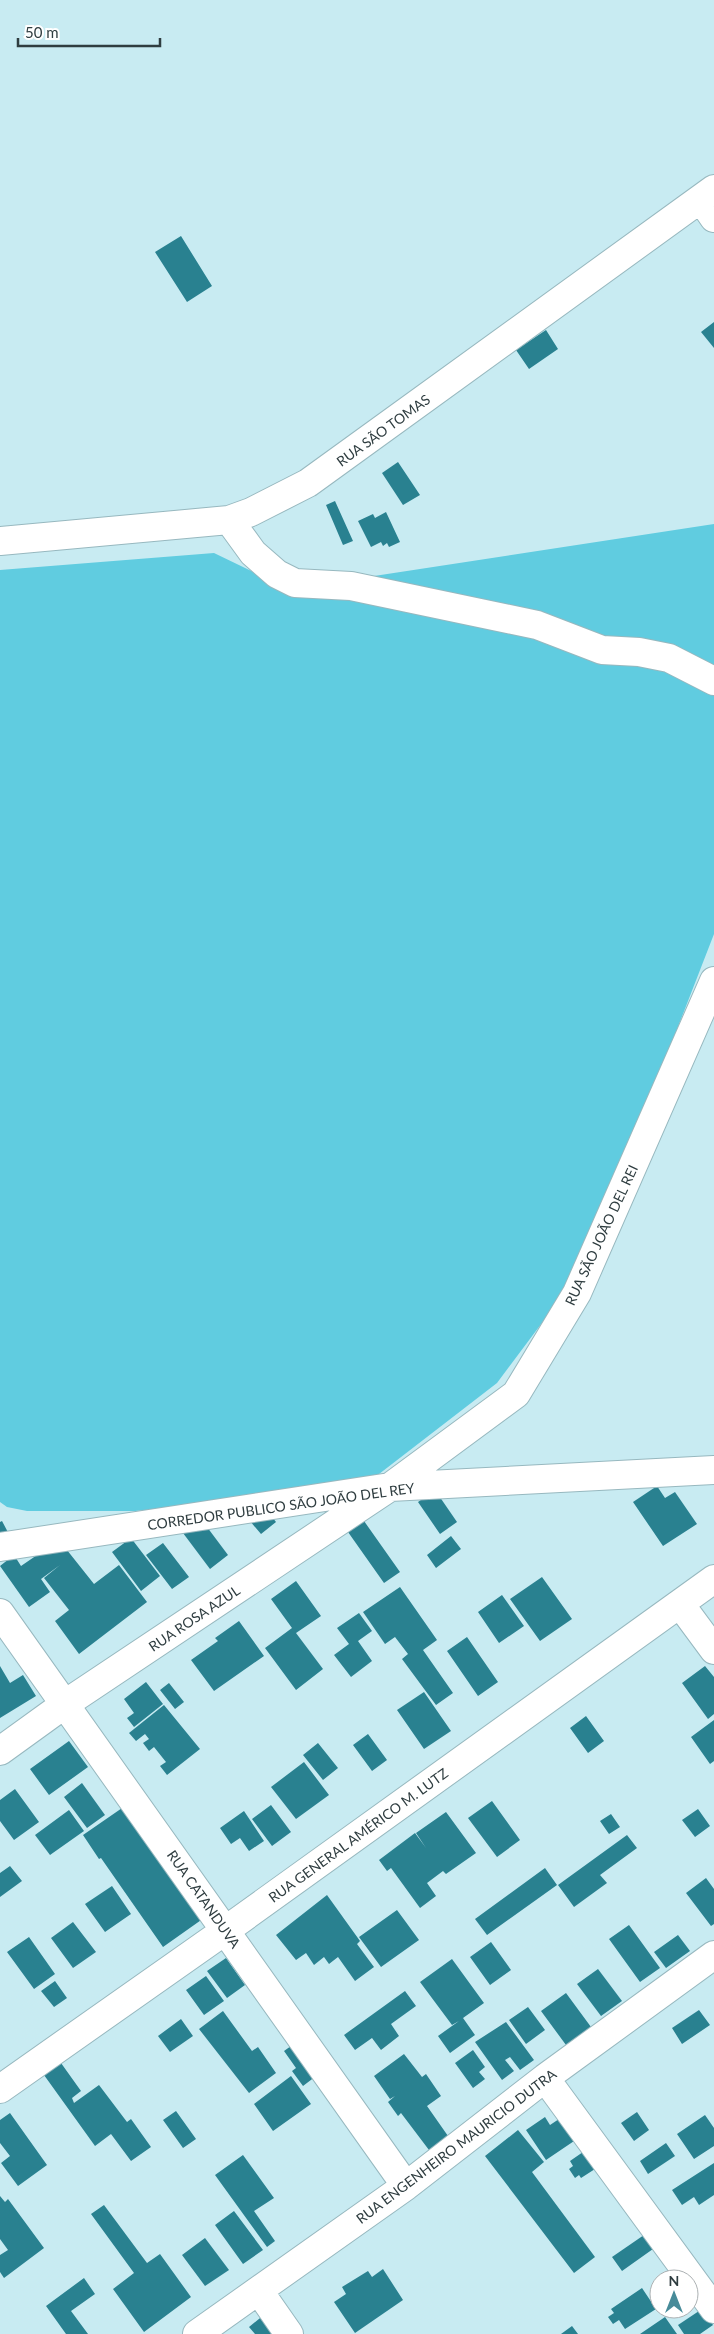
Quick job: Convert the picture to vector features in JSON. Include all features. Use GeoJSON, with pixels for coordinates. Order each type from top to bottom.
{"type":"FeatureCollection","features":[{"type":"Feature","properties":{"kind":"street","name":"RUA SÃO TOMAS"},"geometry":{"type":"LineString","coordinates":[[0,541],[229,520],[252,512],[308,483],[710,202]]}},
{"type":"Feature","properties":{"kind":"street"},"geometry":{"type":"LineString","coordinates":[[229,520],[253,553],[277,574],[295,583],[351,586],[518,620],[537,625],[602,650],[640,652],[669,658],[714,680]]}},
{"type":"Feature","properties":{"kind":"street","name":"RUA SÃO JOÃO DEL REI"},"geometry":{"type":"LineString","coordinates":[[390,1487],[516,1394],[577,1293],[714,981]]}},
{"type":"Feature","properties":{"kind":"street","name":"CORREDOR PUBLICO SÃO JOÃO DEL REY"},"geometry":{"type":"LineString","coordinates":[[0,1547],[390,1487],[714,1470]]}},
{"type":"Feature","properties":{"kind":"street","name":"RUA ROSA AZUL"},"geometry":{"type":"LineString","coordinates":[[0,1750],[65,1704],[390,1487]]}},
{"type":"Feature","properties":{"kind":"street","name":"RUA GENERAL AMÉRICO M. LUTZ"},"geometry":{"type":"LineString","coordinates":[[0,2089],[226,1930],[714,1579]]}},
{"type":"Feature","properties":{"kind":"street"},"geometry":{"type":"LineString","coordinates":[[680,1604],[714,1650]]}},
{"type":"Feature","properties":{"kind":"street","name":"RUA CATANDUVA"},"geometry":{"type":"LineString","coordinates":[[0,1613],[406,2186]]}},
{"type":"Feature","properties":{"kind":"street","name":"RUA ENGENHEIRO MAURICIO DUTRA"},"geometry":{"type":"LineString","coordinates":[[197,2334],[259,2292],[406,2186],[545,2078],[714,1955]]}},
{"type":"Feature","properties":{"kind":"street"},"geometry":{"type":"LineString","coordinates":[[545,2078],[714,2309]]}},
{"type":"Feature","properties":{"kind":"street"},"geometry":{"type":"LineString","coordinates":[[259,2292],[290,2334]]}},
{"type":"Feature","properties":{"kind":"shaded area"},"geometry":{"type":"Polygon","coordinates":[[[714,524],[714,934],[586,1264],[497,1383],[357,1491],[135,1511],[27,1511],[7,1507],[0,1502],[0,570],[214,553],[289,589],[714,524]]]}},
{"type":"Feature","properties":{"kind":"building"},"geometry":{"type":"Polygon","coordinates":[[[181,236],[212,286],[187,302],[155,252],[181,236]]]}},
{"type":"Feature","properties":{"kind":"building"},"geometry":{"type":"Polygon","coordinates":[[[714,322],[714,348],[701,332],[714,322]]]}},
{"type":"Feature","properties":{"kind":"building"},"geometry":{"type":"Polygon","coordinates":[[[546,330],[558,349],[529,369],[516,350],[546,330]]]}},
{"type":"Feature","properties":{"kind":"building"},"geometry":{"type":"Polygon","coordinates":[[[398,462],[420,495],[403,505],[382,473],[398,462]]]}},
{"type":"Feature","properties":{"kind":"building"},"geometry":{"type":"Polygon","coordinates":[[[335,501],[353,541],[343,545],[326,505],[335,501]]]}},
{"type":"Feature","properties":{"kind":"building"},"geometry":{"type":"Polygon","coordinates":[[[386,512],[400,542],[389,547],[387,543],[383,546],[381,542],[371,547],[358,521],[373,514],[375,518],[386,512]]]}},
{"type":"Feature","properties":{"kind":"building"},"geometry":{"type":"Polygon","coordinates":[[[657,1486],[665,1498],[675,1492],[697,1524],[663,1546],[633,1502],[657,1486]]]}},
{"type":"Feature","properties":{"kind":"building"},"geometry":{"type":"Polygon","coordinates":[[[435,1490],[457,1522],[440,1534],[418,1502],[435,1490]]]}},
{"type":"Feature","properties":{"kind":"building"},"geometry":{"type":"Polygon","coordinates":[[[265,1508],[276,1522],[261,1534],[249,1520],[265,1508]]]}},
{"type":"Feature","properties":{"kind":"building"},"geometry":{"type":"Polygon","coordinates":[[[201,1519],[228,1555],[210,1569],[183,1533],[201,1519]]]}},
{"type":"Feature","properties":{"kind":"building"},"geometry":{"type":"Polygon","coordinates":[[[2,1521],[11,1538],[0,1543],[0,1522],[2,1521]]]}},
{"type":"Feature","properties":{"kind":"building"},"geometry":{"type":"Polygon","coordinates":[[[364,1521],[400,1572],[384,1583],[348,1532],[364,1521]]]}},
{"type":"Feature","properties":{"kind":"building"},"geometry":{"type":"Polygon","coordinates":[[[451,1536],[461,1549],[436,1568],[427,1555],[451,1536]]]}},
{"type":"Feature","properties":{"kind":"building"},"geometry":{"type":"Polygon","coordinates":[[[131,1538],[160,1576],[141,1591],[112,1552],[131,1538]]]}},
{"type":"Feature","properties":{"kind":"building"},"geometry":{"type":"Polygon","coordinates":[[[59,1540],[94,1584],[119,1565],[147,1602],[79,1654],[55,1621],[69,1610],[44,1578],[60,1565],[41,1579],[50,1592],[29,1607],[0,1566],[14,1555],[21,1566],[59,1540]]]}},
{"type":"Feature","properties":{"kind":"building"},"geometry":{"type":"Polygon","coordinates":[[[163,1543],[189,1577],[172,1589],[146,1555],[163,1543]]]}},
{"type":"Feature","properties":{"kind":"building"},"geometry":{"type":"Polygon","coordinates":[[[542,1577],[572,1619],[540,1641],[510,1599],[542,1577]]]}},
{"type":"Feature","properties":{"kind":"building"},"geometry":{"type":"Polygon","coordinates":[[[296,1581],[321,1616],[296,1633],[323,1669],[296,1690],[265,1648],[292,1628],[271,1599],[296,1581]]]}},
{"type":"Feature","properties":{"kind":"building"},"geometry":{"type":"Polygon","coordinates":[[[400,1587],[437,1640],[423,1650],[453,1693],[436,1705],[402,1659],[408,1654],[395,1637],[385,1644],[363,1612],[400,1587]]]}},
{"type":"Feature","properties":{"kind":"building"},"geometry":{"type":"Polygon","coordinates":[[[502,1595],[524,1626],[499,1643],[478,1612],[502,1595]]]}},
{"type":"Feature","properties":{"kind":"building"},"geometry":{"type":"Polygon","coordinates":[[[359,1613],[372,1631],[358,1641],[372,1661],[351,1677],[334,1655],[349,1644],[337,1628],[359,1613]]]}},
{"type":"Feature","properties":{"kind":"building"},"geometry":{"type":"Polygon","coordinates":[[[239,1621],[264,1656],[214,1691],[191,1660],[218,1641],[215,1638],[239,1621]]]}},
{"type":"Feature","properties":{"kind":"building"},"geometry":{"type":"Polygon","coordinates":[[[467,1637],[498,1682],[478,1696],[447,1651],[467,1637]]]}},
{"type":"Feature","properties":{"kind":"building"},"geometry":{"type":"Polygon","coordinates":[[[0,1666],[10,1683],[23,1675],[36,1696],[0,1718],[0,1666]]]}},
{"type":"Feature","properties":{"kind":"building"},"geometry":{"type":"Polygon","coordinates":[[[705,1666],[714,1677],[714,1714],[708,1719],[682,1683],[705,1666]]]}},
{"type":"Feature","properties":{"kind":"building"},"geometry":{"type":"Polygon","coordinates":[[[146,1682],[163,1704],[134,1727],[127,1718],[134,1713],[124,1699],[146,1682]]]}},
{"type":"Feature","properties":{"kind":"building"},"geometry":{"type":"Polygon","coordinates":[[[169,1683],[184,1702],[175,1709],[160,1690],[169,1683]]]}},
{"type":"Feature","properties":{"kind":"building"},"geometry":{"type":"Polygon","coordinates":[[[424,1692],[451,1731],[424,1749],[397,1710],[424,1692]]]}},
{"type":"Feature","properties":{"kind":"building"},"geometry":{"type":"Polygon","coordinates":[[[164,1705],[200,1749],[167,1775],[160,1766],[166,1762],[154,1747],[149,1751],[143,1743],[149,1739],[145,1734],[136,1741],[129,1733],[164,1705]]]}},
{"type":"Feature","properties":{"kind":"building"},"geometry":{"type":"Polygon","coordinates":[[[586,1716],[604,1741],[588,1753],[570,1728],[586,1716]]]}},
{"type":"Feature","properties":{"kind":"building"},"geometry":{"type":"Polygon","coordinates":[[[714,1720],[714,1761],[710,1764],[691,1737],[714,1720]]]}},
{"type":"Feature","properties":{"kind":"building"},"geometry":{"type":"Polygon","coordinates":[[[368,1734],[387,1760],[372,1771],[353,1745],[368,1734]]]}},
{"type":"Feature","properties":{"kind":"building"},"geometry":{"type":"Polygon","coordinates":[[[69,1741],[88,1767],[49,1795],[30,1769],[69,1741]]]}},
{"type":"Feature","properties":{"kind":"building"},"geometry":{"type":"Polygon","coordinates":[[[318,1743],[338,1768],[323,1780],[303,1755],[318,1743]]]}},
{"type":"Feature","properties":{"kind":"building"},"geometry":{"type":"Polygon","coordinates":[[[304,1762],[329,1795],[296,1819],[271,1787],[304,1762]]]}},
{"type":"Feature","properties":{"kind":"building"},"geometry":{"type":"Polygon","coordinates":[[[82,1783],[105,1815],[87,1828],[64,1797],[82,1783]]]}},
{"type":"Feature","properties":{"kind":"building"},"geometry":{"type":"Polygon","coordinates":[[[15,1789],[39,1822],[14,1840],[0,1821],[0,1800],[15,1789]]]}},
{"type":"Feature","properties":{"kind":"building"},"geometry":{"type":"Polygon","coordinates":[[[492,1801],[520,1840],[497,1857],[468,1818],[492,1801]]]}},
{"type":"Feature","properties":{"kind":"building"},"geometry":{"type":"Polygon","coordinates":[[[271,1805],[291,1832],[272,1846],[252,1819],[271,1805]]]}},
{"type":"Feature","properties":{"kind":"building"},"geometry":{"type":"Polygon","coordinates":[[[125,1806],[204,1918],[163,1947],[83,1835],[125,1806]]]}},
{"type":"Feature","properties":{"kind":"building"},"geometry":{"type":"Polygon","coordinates":[[[698,1809],[710,1826],[695,1837],[682,1820],[698,1809]]]}},
{"type":"Feature","properties":{"kind":"building"},"geometry":{"type":"Polygon","coordinates":[[[69,1810],[84,1831],[50,1855],[35,1835],[69,1810]]]}},
{"type":"Feature","properties":{"kind":"building"},"geometry":{"type":"Polygon","coordinates":[[[244,1811],[264,1841],[249,1851],[240,1838],[231,1844],[220,1828],[244,1811]]]}},
{"type":"Feature","properties":{"kind":"building"},"geometry":{"type":"Polygon","coordinates":[[[446,1812],[476,1853],[446,1874],[443,1871],[427,1883],[436,1896],[420,1908],[391,1868],[387,1871],[379,1860],[415,1833],[426,1848],[416,1833],[446,1812]]]}},
{"type":"Feature","properties":{"kind":"building"},"geometry":{"type":"Polygon","coordinates":[[[611,1814],[620,1827],[609,1834],[600,1821],[611,1814]]]}},
{"type":"Feature","properties":{"kind":"building"},"geometry":{"type":"Polygon","coordinates":[[[627,1835],[637,1848],[600,1875],[607,1883],[574,1907],[558,1885],[627,1835]]]}},
{"type":"Feature","properties":{"kind":"building"},"geometry":{"type":"Polygon","coordinates":[[[10,1866],[22,1881],[0,1897],[0,1873],[10,1866]]]}},
{"type":"Feature","properties":{"kind":"building"},"geometry":{"type":"Polygon","coordinates":[[[545,1868],[557,1885],[487,1935],[475,1919],[545,1868]]]}},
{"type":"Feature","properties":{"kind":"building"},"geometry":{"type":"Polygon","coordinates":[[[706,1878],[714,1889],[714,1924],[711,1926],[686,1893],[706,1878]]]}},
{"type":"Feature","properties":{"kind":"building"},"geometry":{"type":"Polygon","coordinates":[[[112,1886],[131,1914],[105,1932],[85,1904],[112,1886]]]}},
{"type":"Feature","properties":{"kind":"building"},"geometry":{"type":"Polygon","coordinates":[[[327,1895],[360,1941],[357,1944],[374,1967],[355,1981],[338,1957],[329,1964],[324,1957],[314,1965],[306,1953],[296,1960],[276,1935],[327,1895]]]}},
{"type":"Feature","properties":{"kind":"building"},"geometry":{"type":"Polygon","coordinates":[[[397,1910],[419,1940],[381,1967],[359,1937],[397,1910]]]}},
{"type":"Feature","properties":{"kind":"building"},"geometry":{"type":"Polygon","coordinates":[[[73,1922],[96,1952],[73,1968],[51,1938],[73,1922]]]}},
{"type":"Feature","properties":{"kind":"building"},"geometry":{"type":"Polygon","coordinates":[[[629,1925],[660,1968],[640,1982],[609,1939],[629,1925]]]}},
{"type":"Feature","properties":{"kind":"building"},"geometry":{"type":"Polygon","coordinates":[[[678,1935],[690,1951],[666,1968],[654,1952],[678,1935]]]}},
{"type":"Feature","properties":{"kind":"building"},"geometry":{"type":"Polygon","coordinates":[[[29,1937],[55,1974],[34,1989],[7,1952],[29,1937]]]}},
{"type":"Feature","properties":{"kind":"building"},"geometry":{"type":"Polygon","coordinates":[[[491,1942],[511,1970],[490,1985],[470,1957],[491,1942]]]}},
{"type":"Feature","properties":{"kind":"building"},"geometry":{"type":"Polygon","coordinates":[[[226,1958],[245,1985],[227,1998],[207,1971],[226,1958]]]}},
{"type":"Feature","properties":{"kind":"building"},"geometry":{"type":"Polygon","coordinates":[[[452,1959],[484,2003],[463,2018],[475,2035],[450,2053],[438,2036],[459,2021],[452,2025],[420,1982],[452,1959]]]}},
{"type":"Feature","properties":{"kind":"building"},"geometry":{"type":"Polygon","coordinates":[[[598,1969],[622,2001],[601,2016],[577,1984],[598,1969]]]}},
{"type":"Feature","properties":{"kind":"building"},"geometry":{"type":"Polygon","coordinates":[[[206,1976],[224,2001],[204,2015],[186,1990],[206,1976]]]}},
{"type":"Feature","properties":{"kind":"building"},"geometry":{"type":"Polygon","coordinates":[[[55,1981],[67,1998],[54,2007],[41,1991],[55,1981]]]}},
{"type":"Feature","properties":{"kind":"building"},"geometry":{"type":"Polygon","coordinates":[[[405,1991],[416,2006],[391,2024],[399,2036],[381,2050],[372,2038],[355,2050],[344,2035],[405,1991]]]}},
{"type":"Feature","properties":{"kind":"building"},"geometry":{"type":"Polygon","coordinates":[[[566,1993],[591,2027],[566,2045],[541,2011],[566,1993]]]}},
{"type":"Feature","properties":{"kind":"building"},"geometry":{"type":"Polygon","coordinates":[[[528,2007],[545,2030],[526,2044],[509,2020],[528,2007]]]}},
{"type":"Feature","properties":{"kind":"building"},"geometry":{"type":"Polygon","coordinates":[[[699,2010],[710,2025],[682,2044],[672,2028],[699,2010]]]}},
{"type":"Feature","properties":{"kind":"building"},"geometry":{"type":"Polygon","coordinates":[[[223,2011],[252,2051],[258,2047],[276,2073],[249,2093],[199,2029],[223,2011]]]}},
{"type":"Feature","properties":{"kind":"building"},"geometry":{"type":"Polygon","coordinates":[[[181,2019],[193,2036],[170,2052],[158,2036],[181,2019]]]}},
{"type":"Feature","properties":{"kind":"building"},"geometry":{"type":"Polygon","coordinates":[[[506,2022],[534,2060],[520,2070],[510,2057],[505,2060],[514,2071],[502,2080],[475,2042],[506,2022]]]}},
{"type":"Feature","properties":{"kind":"building"},"geometry":{"type":"Polygon","coordinates":[[[298,2041],[320,2073],[303,2086],[292,2071],[296,2068],[284,2051],[298,2041]]]}},
{"type":"Feature","properties":{"kind":"building"},"geometry":{"type":"Polygon","coordinates":[[[473,2050],[485,2067],[479,2072],[485,2079],[473,2088],[455,2063],[473,2050]]]}},
{"type":"Feature","properties":{"kind":"building"},"geometry":{"type":"Polygon","coordinates":[[[404,2054],[422,2077],[426,2074],[441,2096],[427,2106],[448,2136],[429,2150],[401,2113],[398,2116],[388,2102],[395,2096],[390,2099],[374,2076],[404,2054]]]}},
{"type":"Feature","properties":{"kind":"building"},"geometry":{"type":"Polygon","coordinates":[[[61,2063],[81,2091],[72,2098],[74,2103],[99,2085],[127,2122],[131,2119],[151,2147],[131,2161],[111,2134],[95,2146],[44,2075],[61,2063]]]}},
{"type":"Feature","properties":{"kind":"building"},"geometry":{"type":"Polygon","coordinates":[[[291,2076],[311,2104],[273,2131],[254,2104],[291,2076]]]}},
{"type":"Feature","properties":{"kind":"building"},"geometry":{"type":"Polygon","coordinates":[[[176,2111],[196,2139],[183,2148],[163,2120],[176,2111]]]}},
{"type":"Feature","properties":{"kind":"building"},"geometry":{"type":"Polygon","coordinates":[[[637,2112],[649,2130],[634,2141],[621,2123],[637,2112]]]}},
{"type":"Feature","properties":{"kind":"building"},"geometry":{"type":"Polygon","coordinates":[[[10,2113],[47,2165],[18,2186],[1,2163],[10,2156],[0,2143],[0,2120],[10,2113]]]}},
{"type":"Feature","properties":{"kind":"building"},"geometry":{"type":"Polygon","coordinates":[[[565,2115],[580,2137],[546,2160],[526,2130],[545,2117],[550,2125],[565,2115]]]}},
{"type":"Feature","properties":{"kind":"building"},"geometry":{"type":"Polygon","coordinates":[[[705,2115],[714,2128],[714,2146],[694,2159],[677,2134],[705,2115]]]}},
{"type":"Feature","properties":{"kind":"building"},"geometry":{"type":"Polygon","coordinates":[[[518,2130],[544,2162],[532,2172],[595,2257],[574,2273],[485,2156],[518,2130]]]}},
{"type":"Feature","properties":{"kind":"building"},"geometry":{"type":"Polygon","coordinates":[[[666,2143],[675,2156],[648,2174],[640,2161],[666,2143]]]}},
{"type":"Feature","properties":{"kind":"building"},"geometry":{"type":"Polygon","coordinates":[[[583,2152],[595,2169],[581,2178],[579,2175],[575,2178],[569,2169],[573,2166],[570,2161],[583,2152]]]}},
{"type":"Feature","properties":{"kind":"building"},"geometry":{"type":"Polygon","coordinates":[[[243,2155],[274,2198],[254,2211],[275,2241],[267,2247],[215,2175],[243,2155]]]}},
{"type":"Feature","properties":{"kind":"building"},"geometry":{"type":"Polygon","coordinates":[[[714,2163],[714,2195],[699,2205],[694,2197],[682,2205],[672,2190],[714,2163]]]}},
{"type":"Feature","properties":{"kind":"building"},"geometry":{"type":"Polygon","coordinates":[[[0,2196],[5,2202],[8,2199],[44,2248],[4,2278],[0,2272],[0,2255],[8,2250],[0,2239],[0,2196]]]}},
{"type":"Feature","properties":{"kind":"building"},"geometry":{"type":"Polygon","coordinates":[[[104,2205],[147,2263],[160,2254],[191,2297],[144,2332],[113,2289],[134,2273],[91,2214],[104,2205]]]}},
{"type":"Feature","properties":{"kind":"building"},"geometry":{"type":"Polygon","coordinates":[[[234,2211],[263,2250],[243,2264],[215,2225],[234,2211]]]}},
{"type":"Feature","properties":{"kind":"building"},"geometry":{"type":"Polygon","coordinates":[[[644,2235],[653,2249],[622,2271],[612,2257],[644,2235]]]}},
{"type":"Feature","properties":{"kind":"building"},"geometry":{"type":"Polygon","coordinates":[[[205,2238],[229,2270],[205,2286],[182,2255],[205,2238]]]}},
{"type":"Feature","properties":{"kind":"building"},"geometry":{"type":"Polygon","coordinates":[[[383,2269],[403,2300],[355,2333],[334,2302],[346,2294],[342,2287],[368,2271],[372,2277],[383,2269]]]}},
{"type":"Feature","properties":{"kind":"building"},"geometry":{"type":"Polygon","coordinates":[[[84,2278],[95,2294],[71,2311],[88,2334],[66,2334],[46,2306],[84,2278]]]}},
{"type":"Feature","properties":{"kind":"building"},"geometry":{"type":"Polygon","coordinates":[[[642,2288],[649,2298],[649,2314],[625,2329],[619,2320],[613,2324],[608,2317],[614,2313],[611,2309],[642,2288]]]}},
{"type":"Feature","properties":{"kind":"building"},"geometry":{"type":"Polygon","coordinates":[[[702,2309],[713,2325],[700,2334],[684,2334],[678,2325],[687,2319],[699,2319],[699,2311],[702,2309]]]}},
{"type":"Feature","properties":{"kind":"building"},"geometry":{"type":"Polygon","coordinates":[[[265,2314],[281,2334],[255,2334],[249,2327],[265,2314]]]}},
{"type":"Feature","properties":{"kind":"building"},"geometry":{"type":"Polygon","coordinates":[[[662,2319],[666,2319],[677,2334],[640,2334],[662,2319]]]}},
{"type":"Feature","properties":{"kind":"building"},"geometry":{"type":"Polygon","coordinates":[[[572,2326],[578,2334],[561,2334],[572,2326]]]}}]}
